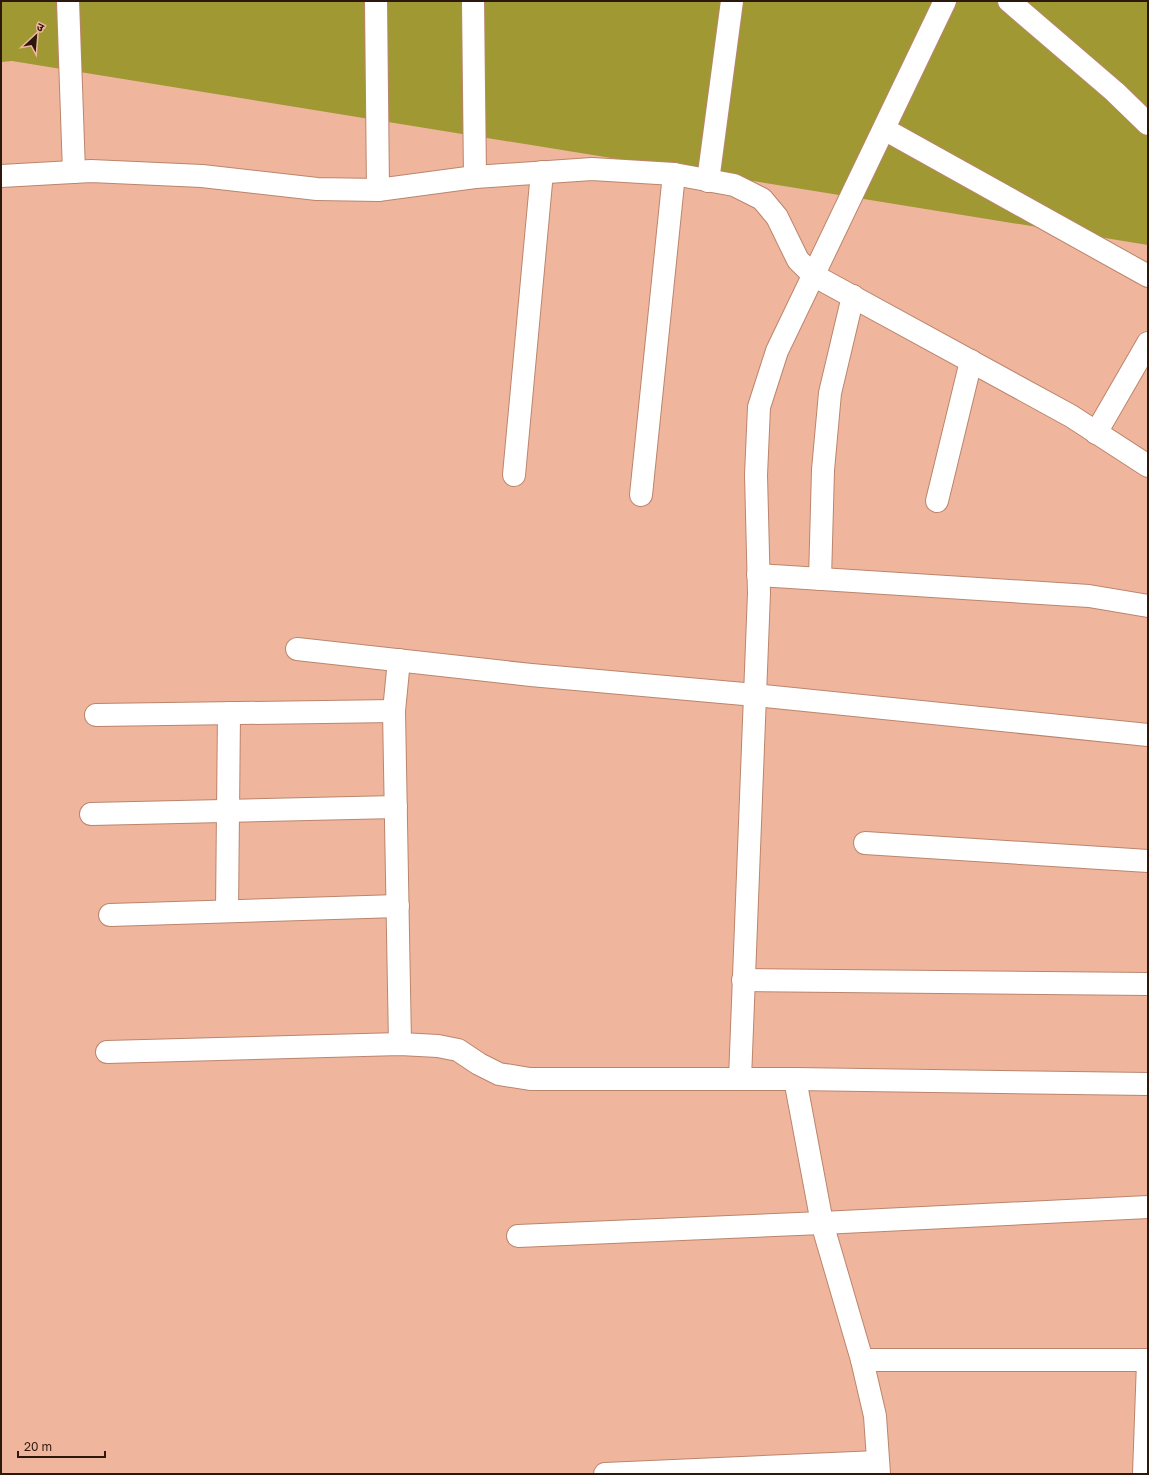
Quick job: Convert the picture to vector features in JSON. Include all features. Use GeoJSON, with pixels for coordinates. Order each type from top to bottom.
{"type":"FeatureCollection","features":[{"type":"Feature","properties":{"kind":"street"},"geometry":{"type":"LineString","coordinates":[[68,1],[74,172]]}},
{"type":"Feature","properties":{"kind":"street"},"geometry":{"type":"LineString","coordinates":[[376,1],[378,190]]}},
{"type":"Feature","properties":{"kind":"street"},"geometry":{"type":"LineString","coordinates":[[472,1],[475,178]]}},
{"type":"Feature","properties":{"kind":"street"},"geometry":{"type":"LineString","coordinates":[[708,181],[732,1]]}},
{"type":"Feature","properties":{"kind":"street"},"geometry":{"type":"LineString","coordinates":[[740,1079],[759,593],[756,475],[759,407],[777,351],[945,1]]}},
{"type":"Feature","properties":{"kind":"street"},"geometry":{"type":"LineString","coordinates":[[1008,1],[1115,92],[1148,124]]}},
{"type":"Feature","properties":{"kind":"street"},"geometry":{"type":"LineString","coordinates":[[884,129],[1148,276]]}},
{"type":"Feature","properties":{"kind":"street"},"geometry":{"type":"LineString","coordinates":[[1,176],[92,171],[202,176],[317,189],[378,190],[475,178],[592,169],[674,174],[734,186],[762,199],[777,217],[798,260],[813,274],[1071,416],[1148,466]]}},
{"type":"Feature","properties":{"kind":"street"},"geometry":{"type":"LineString","coordinates":[[514,475],[542,172]]}},
{"type":"Feature","properties":{"kind":"street"},"geometry":{"type":"LineString","coordinates":[[641,495],[674,174]]}},
{"type":"Feature","properties":{"kind":"street"},"geometry":{"type":"LineString","coordinates":[[820,579],[823,470],[830,393],[853,296]]}},
{"type":"Feature","properties":{"kind":"street"},"geometry":{"type":"LineString","coordinates":[[1096,432],[1148,343]]}},
{"type":"Feature","properties":{"kind":"street"},"geometry":{"type":"LineString","coordinates":[[937,501],[971,361]]}},
{"type":"Feature","properties":{"kind":"street"},"geometry":{"type":"LineString","coordinates":[[758,575],[1089,596],[1148,606]]}},
{"type":"Feature","properties":{"kind":"street"},"geometry":{"type":"LineString","coordinates":[[297,649],[531,675],[1148,735]]}},
{"type":"Feature","properties":{"kind":"street"},"geometry":{"type":"LineString","coordinates":[[398,660],[394,711],[400,1044]]}},
{"type":"Feature","properties":{"kind":"street"},"geometry":{"type":"LineString","coordinates":[[96,715],[394,711]]}},
{"type":"Feature","properties":{"kind":"street"},"geometry":{"type":"LineString","coordinates":[[227,911],[229,713]]}},
{"type":"Feature","properties":{"kind":"street"},"geometry":{"type":"LineString","coordinates":[[91,814],[396,807]]}},
{"type":"Feature","properties":{"kind":"street"},"geometry":{"type":"LineString","coordinates":[[865,843],[1148,861]]}},
{"type":"Feature","properties":{"kind":"street"},"geometry":{"type":"LineString","coordinates":[[110,915],[398,906]]}},
{"type":"Feature","properties":{"kind":"street"},"geometry":{"type":"LineString","coordinates":[[743,980],[1148,984]]}},
{"type":"Feature","properties":{"kind":"street"},"geometry":{"type":"LineString","coordinates":[[107,1052],[400,1044],[438,1046],[458,1050],[479,1064],[499,1074],[530,1079],[795,1079],[1148,1084]]}},
{"type":"Feature","properties":{"kind":"street"},"geometry":{"type":"LineString","coordinates":[[605,1474],[878,1468],[875,1416],[862,1360],[822,1223],[795,1079]]}},
{"type":"Feature","properties":{"kind":"street"},"geometry":{"type":"LineString","coordinates":[[518,1236],[1148,1207]]}},
{"type":"Feature","properties":{"kind":"street"},"geometry":{"type":"LineString","coordinates":[[862,1360],[1148,1361],[1144,1474]]}},
{"type":"Feature","properties":{"kind":"shaded area"},"geometry":{"type":"Polygon","coordinates":[[[1,1],[1148,1],[1148,245],[12,61],[1,62],[1,1]]]}}]}
